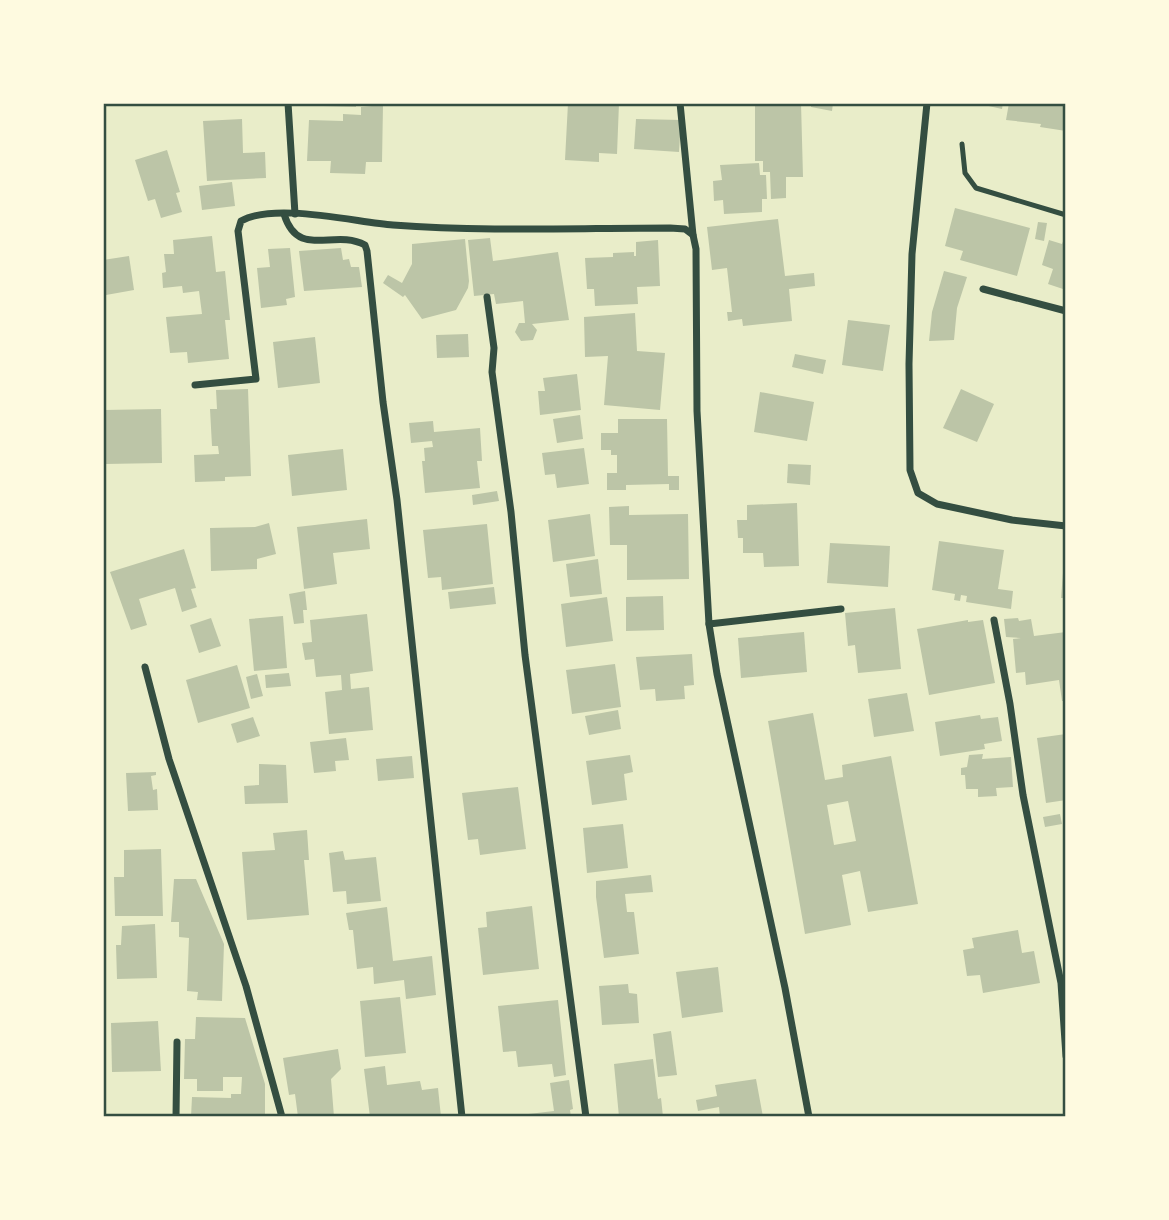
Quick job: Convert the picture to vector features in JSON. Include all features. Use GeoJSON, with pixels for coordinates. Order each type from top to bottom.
{"type":"FeatureCollection","features":[{"type":"Feature","properties":{"kind":"street"},"geometry":{"type":"LineString","coordinates":[[288,103],[295,214]]}},
{"type":"Feature","properties":{"kind":"street"},"geometry":{"type":"LineString","coordinates":[[680,103],[696,249],[697,411],[709,624],[717,674],[785,988],[808,1117]]}},
{"type":"Feature","properties":{"kind":"street"},"geometry":{"type":"LineString","coordinates":[[927,103],[912,267],[910,470],[918,493],[937,504],[1012,520],[1066,526]]}},
{"type":"Feature","properties":{"kind":"street"},"geometry":{"type":"LineString","coordinates":[[284,214],[293,234],[305,239],[357,240],[365,245],[367,251],[383,402],[397,500],[462,1117]]}},
{"type":"Feature","properties":{"kind":"street"},"geometry":{"type":"LineString","coordinates":[[195,385],[256,379],[238,231],[241,221],[251,215],[295,214],[398,225],[492,228],[670,228],[685,229],[693,235]]}},
{"type":"Feature","properties":{"kind":"street"},"geometry":{"type":"LineString","coordinates":[[983,289],[1066,311]]}},
{"type":"Feature","properties":{"kind":"street"},"geometry":{"type":"LineString","coordinates":[[487,297],[494,348],[492,372],[511,512],[525,655],[586,1117]]}},
{"type":"Feature","properties":{"kind":"street"},"geometry":{"type":"LineString","coordinates":[[709,624],[841,610]]}},
{"type":"Feature","properties":{"kind":"street"},"geometry":{"type":"LineString","coordinates":[[994,620],[1023,795],[1061,983],[1066,1056]]}},
{"type":"Feature","properties":{"kind":"street"},"geometry":{"type":"LineString","coordinates":[[145,667],[169,758],[246,986],[282,1117]]}},
{"type":"Feature","properties":{"kind":"street"},"geometry":{"type":"LineString","coordinates":[[176,1117],[177,1042]]}},
{"type":"Feature","properties":{"kind":"lane"},"geometry":{"type":"LineString","coordinates":[[961,144],[965,173],[976,188],[1066,215]]}},
{"type":"Feature","properties":{"kind":"building"},"geometry":{"type":"Polygon","coordinates":[[[323,103],[356,103],[356,107],[323,106],[323,103]]]}},
{"type":"Feature","properties":{"kind":"building"},"geometry":{"type":"Polygon","coordinates":[[[568,103],[619,103],[617,154],[599,153],[599,162],[565,160],[568,103]]]}},
{"type":"Feature","properties":{"kind":"building"},"geometry":{"type":"Polygon","coordinates":[[[755,103],[801,103],[803,177],[786,177],[786,198],[771,199],[770,172],[763,172],[763,161],[755,161],[755,103]]]}},
{"type":"Feature","properties":{"kind":"building"},"geometry":{"type":"Polygon","coordinates":[[[811,103],[833,103],[832,111],[811,107],[811,103]]]}},
{"type":"Feature","properties":{"kind":"building"},"geometry":{"type":"Polygon","coordinates":[[[975,103],[1003,103],[1002,109],[975,103]]]}},
{"type":"Feature","properties":{"kind":"building"},"geometry":{"type":"Polygon","coordinates":[[[1009,103],[1066,103],[1066,131],[1040,127],[1041,124],[1006,120],[1009,103]]]}},
{"type":"Feature","properties":{"kind":"building"},"geometry":{"type":"Polygon","coordinates":[[[383,105],[382,162],[366,162],[365,174],[330,173],[331,161],[307,161],[309,120],[343,121],[343,114],[361,115],[361,107],[383,105]]]}},
{"type":"Feature","properties":{"kind":"building"},"geometry":{"type":"Polygon","coordinates":[[[242,119],[243,153],[265,152],[266,178],[207,181],[203,121],[242,119]]]}},
{"type":"Feature","properties":{"kind":"building"},"geometry":{"type":"Polygon","coordinates":[[[636,119],[681,120],[679,152],[634,149],[636,119]]]}},
{"type":"Feature","properties":{"kind":"building"},"geometry":{"type":"Polygon","coordinates":[[[167,150],[180,192],[176,193],[182,212],[161,218],[155,199],[148,201],[135,160],[167,150]]]}},
{"type":"Feature","properties":{"kind":"building"},"geometry":{"type":"Polygon","coordinates":[[[759,163],[760,175],[766,175],[767,199],[762,199],[762,212],[724,214],[723,200],[714,201],[713,181],[722,180],[720,165],[759,163]]]}},
{"type":"Feature","properties":{"kind":"building"},"geometry":{"type":"Polygon","coordinates":[[[232,182],[235,206],[202,210],[199,186],[232,182]]]}},
{"type":"Feature","properties":{"kind":"building"},"geometry":{"type":"Polygon","coordinates":[[[955,208],[1030,228],[1017,276],[960,260],[963,251],[945,246],[955,208]]]}},
{"type":"Feature","properties":{"kind":"building"},"geometry":{"type":"Polygon","coordinates":[[[778,219],[785,276],[814,273],[815,286],[789,289],[792,321],[743,326],[742,319],[728,321],[727,312],[732,312],[727,268],[712,270],[707,227],[778,219]]]}},
{"type":"Feature","properties":{"kind":"building"},"geometry":{"type":"Polygon","coordinates":[[[1038,222],[1047,223],[1044,241],[1035,239],[1038,222]]]}},
{"type":"Feature","properties":{"kind":"building"},"geometry":{"type":"Polygon","coordinates":[[[212,236],[216,272],[225,271],[230,320],[225,320],[229,359],[188,363],[187,352],[170,353],[166,317],[202,314],[199,291],[183,293],[182,286],[163,288],[162,273],[166,272],[164,254],[174,254],[173,240],[212,236]]]}},
{"type":"Feature","properties":{"kind":"building"},"geometry":{"type":"Polygon","coordinates":[[[490,238],[493,261],[558,252],[569,320],[532,324],[537,330],[533,340],[521,341],[515,332],[519,323],[525,323],[523,301],[496,304],[494,294],[474,296],[468,240],[490,238]]]}},
{"type":"Feature","properties":{"kind":"building"},"geometry":{"type":"Polygon","coordinates":[[[465,239],[469,281],[456,310],[422,319],[405,295],[403,297],[383,283],[388,275],[402,283],[412,264],[412,244],[465,239]]]}},
{"type":"Feature","properties":{"kind":"building"},"geometry":{"type":"Polygon","coordinates":[[[1064,239],[1066,290],[1048,284],[1053,269],[1042,265],[1049,240],[1062,244],[1064,239]]]}},
{"type":"Feature","properties":{"kind":"building"},"geometry":{"type":"Polygon","coordinates":[[[658,240],[660,286],[637,287],[638,304],[595,306],[594,289],[587,289],[585,258],[613,257],[613,253],[634,252],[636,256],[636,242],[658,240]]]}},
{"type":"Feature","properties":{"kind":"building"},"geometry":{"type":"Polygon","coordinates":[[[290,248],[295,297],[286,299],[287,305],[261,308],[257,268],[270,267],[268,249],[290,248]]]}},
{"type":"Feature","properties":{"kind":"building"},"geometry":{"type":"Polygon","coordinates":[[[341,248],[343,260],[349,259],[351,267],[359,267],[362,287],[304,291],[299,251],[341,248]]]}},
{"type":"Feature","properties":{"kind":"building"},"geometry":{"type":"Polygon","coordinates":[[[129,256],[134,290],[106,295],[103,260],[129,256]]]}},
{"type":"Feature","properties":{"kind":"building"},"geometry":{"type":"Polygon","coordinates":[[[944,271],[967,277],[957,308],[954,340],[929,341],[932,312],[944,271]]]}},
{"type":"Feature","properties":{"kind":"building"},"geometry":{"type":"Polygon","coordinates":[[[635,313],[637,351],[665,353],[660,410],[604,405],[608,356],[585,357],[584,317],[635,313]]]}},
{"type":"Feature","properties":{"kind":"building"},"geometry":{"type":"Polygon","coordinates":[[[848,320],[890,325],[883,371],[842,365],[848,320]]]}},
{"type":"Feature","properties":{"kind":"building"},"geometry":{"type":"Polygon","coordinates":[[[468,334],[469,357],[437,358],[436,335],[468,334]]]}},
{"type":"Feature","properties":{"kind":"building"},"geometry":{"type":"Polygon","coordinates":[[[315,337],[320,383],[278,388],[273,342],[315,337]]]}},
{"type":"Feature","properties":{"kind":"building"},"geometry":{"type":"Polygon","coordinates":[[[795,354],[826,360],[823,374],[792,367],[795,354]]]}},
{"type":"Feature","properties":{"kind":"building"},"geometry":{"type":"Polygon","coordinates":[[[577,374],[581,410],[540,415],[538,391],[545,391],[543,378],[577,374]]]}},
{"type":"Feature","properties":{"kind":"building"},"geometry":{"type":"Polygon","coordinates":[[[248,389],[251,476],[225,477],[225,481],[195,482],[194,455],[219,454],[218,446],[212,446],[210,409],[217,409],[216,390],[248,389]]]}},
{"type":"Feature","properties":{"kind":"building"},"geometry":{"type":"Polygon","coordinates":[[[961,389],[994,404],[977,442],[943,428],[961,389]]]}},
{"type":"Feature","properties":{"kind":"building"},"geometry":{"type":"Polygon","coordinates":[[[760,392],[814,402],[807,441],[754,432],[760,392]]]}},
{"type":"Feature","properties":{"kind":"building"},"geometry":{"type":"Polygon","coordinates":[[[161,409],[162,463],[105,464],[104,410],[161,409]]]}},
{"type":"Feature","properties":{"kind":"building"},"geometry":{"type":"Polygon","coordinates":[[[580,415],[583,439],[557,443],[553,419],[580,415]]]}},
{"type":"Feature","properties":{"kind":"building"},"geometry":{"type":"Polygon","coordinates":[[[618,419],[667,419],[668,476],[679,476],[679,490],[669,490],[669,484],[626,485],[626,490],[607,490],[607,473],[617,473],[617,455],[611,455],[611,450],[601,450],[601,433],[618,433],[618,419]]]}},
{"type":"Feature","properties":{"kind":"building"},"geometry":{"type":"Polygon","coordinates":[[[433,421],[434,432],[480,428],[482,461],[477,461],[480,488],[425,493],[422,461],[425,461],[424,448],[433,447],[432,441],[411,443],[409,423],[433,421]]]}},
{"type":"Feature","properties":{"kind":"building"},"geometry":{"type":"Polygon","coordinates":[[[584,448],[589,484],[557,488],[555,474],[545,475],[542,453],[584,448]]]}},
{"type":"Feature","properties":{"kind":"building"},"geometry":{"type":"Polygon","coordinates":[[[343,449],[347,490],[292,496],[288,455],[343,449]]]}},
{"type":"Feature","properties":{"kind":"building"},"geometry":{"type":"Polygon","coordinates":[[[788,464],[811,465],[810,485],[787,483],[788,464]]]}},
{"type":"Feature","properties":{"kind":"building"},"geometry":{"type":"Polygon","coordinates":[[[497,491],[499,501],[473,505],[472,495],[497,491]]]}},
{"type":"Feature","properties":{"kind":"building"},"geometry":{"type":"Polygon","coordinates":[[[797,503],[799,566],[764,567],[763,553],[743,553],[743,538],[738,538],[737,520],[747,520],[747,505],[797,503]]]}},
{"type":"Feature","properties":{"kind":"building"},"geometry":{"type":"Polygon","coordinates":[[[629,506],[629,515],[688,514],[689,579],[627,580],[627,545],[610,545],[609,507],[629,506]]]}},
{"type":"Feature","properties":{"kind":"building"},"geometry":{"type":"Polygon","coordinates":[[[590,514],[595,556],[553,562],[548,520],[590,514]]]}},
{"type":"Feature","properties":{"kind":"building"},"geometry":{"type":"Polygon","coordinates":[[[367,519],[370,549],[333,553],[337,584],[304,589],[297,527],[367,519]]]}},
{"type":"Feature","properties":{"kind":"building"},"geometry":{"type":"Polygon","coordinates":[[[269,523],[276,554],[257,559],[257,569],[211,571],[210,528],[255,527],[269,523]]]}},
{"type":"Feature","properties":{"kind":"building"},"geometry":{"type":"Polygon","coordinates":[[[487,524],[493,584],[442,590],[441,577],[428,578],[423,530],[487,524]]]}},
{"type":"Feature","properties":{"kind":"building"},"geometry":{"type":"Polygon","coordinates":[[[939,541],[1004,550],[998,589],[1013,591],[1011,609],[966,602],[967,596],[961,595],[960,601],[954,600],[955,594],[932,590],[939,541]]]}},
{"type":"Feature","properties":{"kind":"building"},"geometry":{"type":"Polygon","coordinates":[[[830,543],[890,546],[888,587],[827,583],[830,543]]]}},
{"type":"Feature","properties":{"kind":"building"},"geometry":{"type":"Polygon","coordinates":[[[184,549],[196,588],[191,589],[197,607],[182,612],[175,588],[139,599],[147,625],[131,630],[110,572],[184,549]]]}},
{"type":"Feature","properties":{"kind":"building"},"geometry":{"type":"Polygon","coordinates":[[[598,559],[602,594],[570,597],[566,564],[598,559]]]}},
{"type":"Feature","properties":{"kind":"building"},"geometry":{"type":"Polygon","coordinates":[[[1063,573],[1066,574],[1066,598],[1061,598],[1063,573]]]}},
{"type":"Feature","properties":{"kind":"building"},"geometry":{"type":"Polygon","coordinates":[[[494,587],[496,604],[450,609],[448,592],[494,587]]]}},
{"type":"Feature","properties":{"kind":"building"},"geometry":{"type":"Polygon","coordinates":[[[305,591],[307,610],[303,610],[304,623],[294,624],[289,594],[305,591]]]}},
{"type":"Feature","properties":{"kind":"building"},"geometry":{"type":"Polygon","coordinates":[[[663,596],[664,630],[626,631],[626,597],[663,596]]]}},
{"type":"Feature","properties":{"kind":"building"},"geometry":{"type":"Polygon","coordinates":[[[607,597],[613,641],[566,647],[561,604],[607,597]]]}},
{"type":"Feature","properties":{"kind":"building"},"geometry":{"type":"Polygon","coordinates":[[[895,608],[901,669],[858,673],[855,645],[848,646],[845,613],[895,608]]]}},
{"type":"Feature","properties":{"kind":"building"},"geometry":{"type":"Polygon","coordinates":[[[367,614],[373,671],[350,674],[351,689],[369,687],[373,730],[329,734],[325,692],[342,690],[341,675],[316,677],[314,659],[305,660],[302,643],[312,642],[310,620],[367,614]]]}},
{"type":"Feature","properties":{"kind":"building"},"geometry":{"type":"Polygon","coordinates":[[[283,616],[287,668],[254,671],[249,619],[283,616]]]}},
{"type":"Feature","properties":{"kind":"building"},"geometry":{"type":"Polygon","coordinates":[[[211,618],[221,646],[199,653],[190,625],[211,618]]]}},
{"type":"Feature","properties":{"kind":"building"},"geometry":{"type":"Polygon","coordinates":[[[1018,618],[1019,621],[1031,619],[1034,636],[1066,632],[1066,701],[1062,701],[1059,680],[1026,685],[1025,672],[1016,673],[1013,639],[1021,638],[1006,637],[1004,619],[1018,618]]]}},
{"type":"Feature","properties":{"kind":"building"},"geometry":{"type":"Polygon","coordinates":[[[983,620],[995,683],[929,695],[917,629],[983,620]]]}},
{"type":"Feature","properties":{"kind":"building"},"geometry":{"type":"Polygon","coordinates":[[[804,632],[807,672],[741,678],[738,638],[804,632]]]}},
{"type":"Feature","properties":{"kind":"building"},"geometry":{"type":"Polygon","coordinates":[[[692,654],[694,685],[684,686],[685,699],[656,701],[655,689],[640,690],[636,657],[692,654]]]}},
{"type":"Feature","properties":{"kind":"building"},"geometry":{"type":"Polygon","coordinates":[[[615,664],[621,707],[572,714],[566,670],[615,664]]]}},
{"type":"Feature","properties":{"kind":"building"},"geometry":{"type":"Polygon","coordinates":[[[237,665],[250,708],[198,723],[186,680],[237,665]]]}},
{"type":"Feature","properties":{"kind":"building"},"geometry":{"type":"Polygon","coordinates":[[[289,673],[291,686],[266,688],[265,675],[289,673]]]}},
{"type":"Feature","properties":{"kind":"building"},"geometry":{"type":"Polygon","coordinates":[[[257,674],[263,696],[251,699],[246,677],[257,674]]]}},
{"type":"Feature","properties":{"kind":"building"},"geometry":{"type":"Polygon","coordinates":[[[907,693],[914,731],[874,737],[868,699],[907,693]]]}},
{"type":"Feature","properties":{"kind":"building"},"geometry":{"type":"Polygon","coordinates":[[[618,710],[621,729],[589,735],[585,716],[618,710]]]}},
{"type":"Feature","properties":{"kind":"building"},"geometry":{"type":"Polygon","coordinates":[[[813,713],[825,780],[843,777],[842,765],[891,756],[918,904],[868,912],[860,871],[842,875],[851,925],[805,934],[768,721],[813,713]],[[848,801],[827,805],[834,845],[856,841],[848,801]]]}},
{"type":"Feature","properties":{"kind":"building"},"geometry":{"type":"Polygon","coordinates":[[[980,715],[981,719],[998,717],[1002,741],[984,744],[985,749],[940,756],[935,722],[980,715]]]}},
{"type":"Feature","properties":{"kind":"building"},"geometry":{"type":"Polygon","coordinates":[[[253,717],[260,736],[237,743],[231,724],[253,717]]]}},
{"type":"Feature","properties":{"kind":"building"},"geometry":{"type":"Polygon","coordinates":[[[1066,734],[1066,800],[1046,803],[1037,738],[1066,734]]]}},
{"type":"Feature","properties":{"kind":"building"},"geometry":{"type":"Polygon","coordinates":[[[346,738],[349,760],[335,761],[336,771],[314,773],[310,742],[346,738]]]}},
{"type":"Feature","properties":{"kind":"building"},"geometry":{"type":"Polygon","coordinates":[[[983,754],[982,759],[1011,757],[1013,787],[996,788],[997,796],[978,797],[978,789],[966,789],[965,775],[961,775],[961,768],[967,767],[969,755],[983,754]]]}},
{"type":"Feature","properties":{"kind":"building"},"geometry":{"type":"Polygon","coordinates":[[[630,755],[633,772],[624,774],[627,800],[592,805],[586,761],[630,755]]]}},
{"type":"Feature","properties":{"kind":"building"},"geometry":{"type":"Polygon","coordinates":[[[412,756],[414,778],[378,781],[376,759],[412,756]]]}},
{"type":"Feature","properties":{"kind":"building"},"geometry":{"type":"Polygon","coordinates":[[[259,764],[286,765],[288,803],[245,804],[244,786],[259,785],[259,764]]]}},
{"type":"Feature","properties":{"kind":"building"},"geometry":{"type":"Polygon","coordinates":[[[156,772],[156,775],[151,776],[153,790],[157,789],[158,810],[128,811],[126,773],[156,772]]]}},
{"type":"Feature","properties":{"kind":"building"},"geometry":{"type":"Polygon","coordinates":[[[518,787],[526,849],[480,855],[478,839],[468,840],[462,793],[518,787]]]}},
{"type":"Feature","properties":{"kind":"building"},"geometry":{"type":"Polygon","coordinates":[[[1060,814],[1062,824],[1045,827],[1043,817],[1060,814]]]}},
{"type":"Feature","properties":{"kind":"building"},"geometry":{"type":"Polygon","coordinates":[[[623,824],[628,868],[587,873],[583,828],[623,824]]]}},
{"type":"Feature","properties":{"kind":"building"},"geometry":{"type":"Polygon","coordinates":[[[307,830],[309,860],[304,860],[309,915],[247,920],[242,852],[275,850],[273,833],[307,830]]]}},
{"type":"Feature","properties":{"kind":"building"},"geometry":{"type":"Polygon","coordinates":[[[161,849],[163,916],[115,916],[114,877],[124,877],[124,850],[161,849]]]}},
{"type":"Feature","properties":{"kind":"building"},"geometry":{"type":"Polygon","coordinates":[[[343,851],[345,860],[376,857],[381,901],[347,904],[346,891],[333,892],[329,853],[343,851]]]}},
{"type":"Feature","properties":{"kind":"building"},"geometry":{"type":"Polygon","coordinates":[[[651,875],[653,892],[625,894],[627,912],[634,912],[639,954],[604,958],[596,881],[651,875]]]}},
{"type":"Feature","properties":{"kind":"building"},"geometry":{"type":"Polygon","coordinates":[[[174,879],[196,879],[224,944],[222,1001],[197,1000],[198,992],[187,991],[189,938],[179,937],[179,922],[171,922],[174,879]]]}},
{"type":"Feature","properties":{"kind":"building"},"geometry":{"type":"Polygon","coordinates":[[[532,906],[539,969],[483,975],[478,928],[487,927],[486,912],[532,906]]]}},
{"type":"Feature","properties":{"kind":"building"},"geometry":{"type":"Polygon","coordinates":[[[387,907],[393,961],[432,956],[436,995],[406,999],[404,980],[374,984],[373,967],[357,969],[353,930],[349,930],[346,913],[387,907]]]}},
{"type":"Feature","properties":{"kind":"building"},"geometry":{"type":"Polygon","coordinates":[[[155,924],[157,978],[117,979],[116,945],[121,945],[122,926],[155,924]]]}},
{"type":"Feature","properties":{"kind":"building"},"geometry":{"type":"Polygon","coordinates":[[[1018,930],[1022,953],[1034,951],[1040,983],[983,993],[980,975],[967,976],[963,950],[974,948],[972,938],[1018,930]]]}},
{"type":"Feature","properties":{"kind":"building"},"geometry":{"type":"Polygon","coordinates":[[[718,967],[723,1012],[682,1018],[676,972],[718,967]]]}},
{"type":"Feature","properties":{"kind":"building"},"geometry":{"type":"Polygon","coordinates":[[[628,984],[629,993],[637,994],[639,1023],[602,1025],[599,986],[628,984]]]}},
{"type":"Feature","properties":{"kind":"building"},"geometry":{"type":"Polygon","coordinates":[[[400,997],[406,1053],[365,1057],[360,1001],[400,997]]]}},
{"type":"Feature","properties":{"kind":"building"},"geometry":{"type":"Polygon","coordinates":[[[558,1000],[566,1075],[554,1077],[552,1064],[518,1067],[516,1051],[503,1052],[498,1006],[558,1000]]]}},
{"type":"Feature","properties":{"kind":"building"},"geometry":{"type":"Polygon","coordinates":[[[196,1017],[245,1018],[265,1084],[265,1117],[191,1117],[192,1097],[231,1098],[231,1094],[241,1094],[242,1077],[223,1077],[223,1091],[197,1091],[197,1079],[184,1079],[185,1039],[195,1039],[196,1017]]]}},
{"type":"Feature","properties":{"kind":"building"},"geometry":{"type":"Polygon","coordinates":[[[158,1021],[161,1071],[112,1072],[111,1023],[158,1021]]]}},
{"type":"Feature","properties":{"kind":"building"},"geometry":{"type":"Polygon","coordinates":[[[671,1031],[677,1075],[658,1077],[653,1034],[671,1031]]]}},
{"type":"Feature","properties":{"kind":"building"},"geometry":{"type":"Polygon","coordinates":[[[338,1049],[341,1069],[331,1079],[334,1117],[298,1117],[295,1094],[289,1095],[283,1058],[338,1049]]]}},
{"type":"Feature","properties":{"kind":"building"},"geometry":{"type":"Polygon","coordinates":[[[653,1059],[663,1117],[619,1117],[614,1064],[653,1059]]]}},
{"type":"Feature","properties":{"kind":"building"},"geometry":{"type":"Polygon","coordinates":[[[385,1066],[387,1085],[420,1081],[422,1090],[438,1088],[441,1117],[370,1117],[364,1069],[385,1066]]]}},
{"type":"Feature","properties":{"kind":"building"},"geometry":{"type":"Polygon","coordinates":[[[756,1079],[763,1117],[720,1117],[719,1107],[698,1111],[696,1100],[717,1096],[715,1085],[756,1079]]]}},
{"type":"Feature","properties":{"kind":"building"},"geometry":{"type":"Polygon","coordinates":[[[569,1080],[573,1109],[570,1110],[571,1117],[520,1117],[554,1111],[550,1083],[569,1080]]]}}]}
